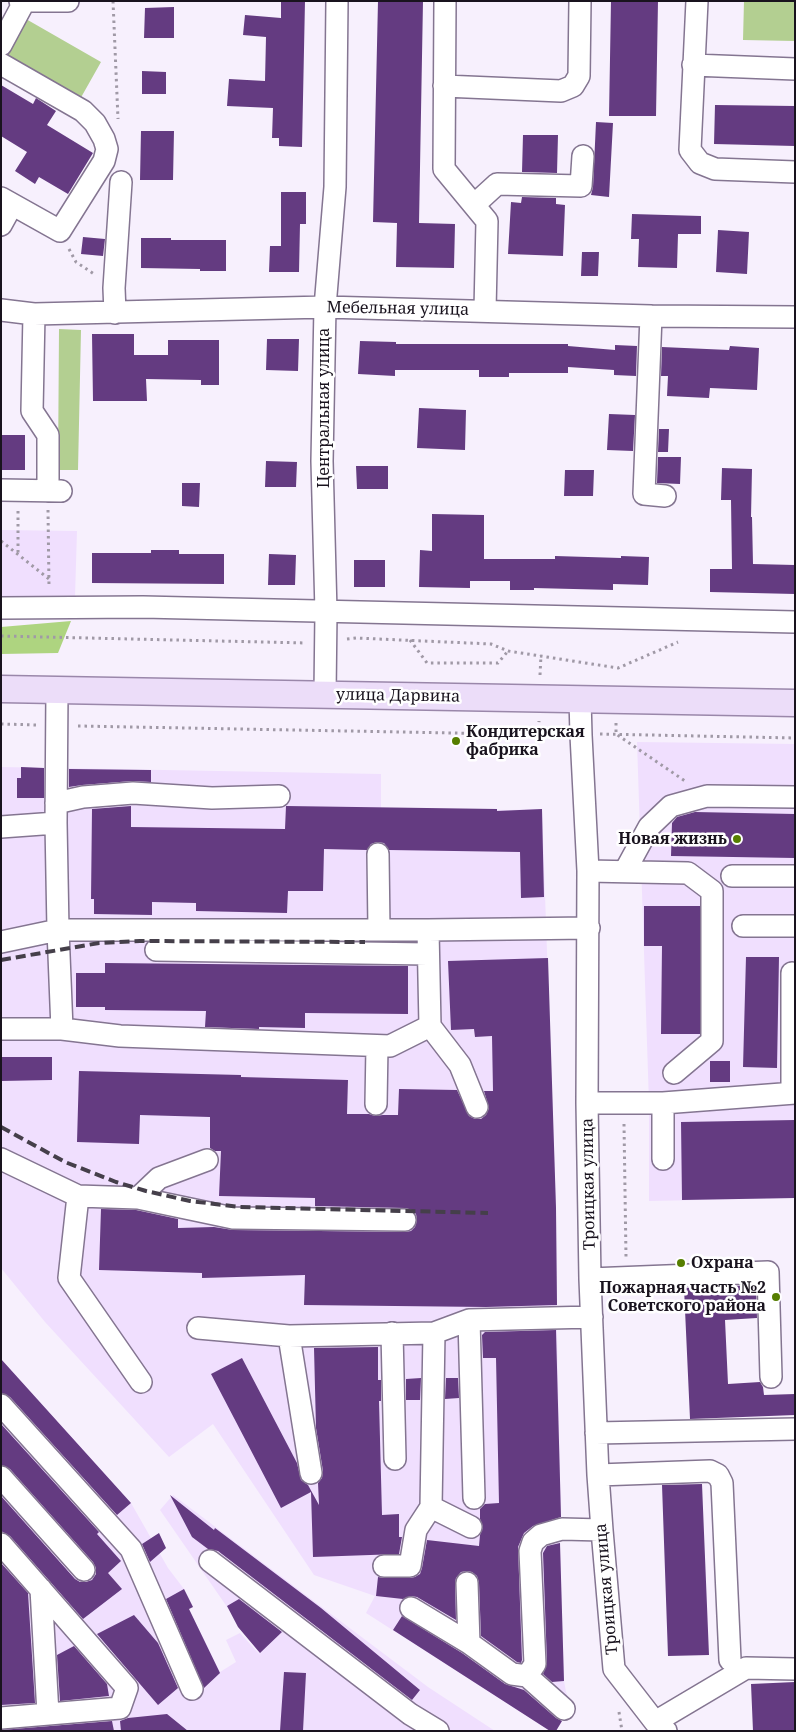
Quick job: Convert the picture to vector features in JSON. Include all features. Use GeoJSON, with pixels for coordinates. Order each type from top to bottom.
{"type":"FeatureCollection","features":[{"type":"Feature","properties":{"kind":"main road","name":"улица Дарвина"},"geometry":{"type":"LineString","coordinates":[[1,689],[795,703]]}},
{"type":"Feature","properties":{"kind":"street"},"geometry":{"type":"LineString","coordinates":[[1,45],[22,2],[68,1]]}},
{"type":"Feature","properties":{"kind":"street","name":"Центральная улица"},"geometry":{"type":"LineString","coordinates":[[326,694],[322,460],[325,307],[336,187],[337,1]]}},
{"type":"Feature","properties":{"kind":"street"},"geometry":{"type":"LineString","coordinates":[[444,1],[444,170],[487,221],[485,310]]}},
{"type":"Feature","properties":{"kind":"street"},"geometry":{"type":"LineString","coordinates":[[444,86],[561,91],[573,86],[579,76],[580,1]]}},
{"type":"Feature","properties":{"kind":"street"},"geometry":{"type":"LineString","coordinates":[[697,1],[690,150],[700,164],[715,169],[795,172]]}},
{"type":"Feature","properties":{"kind":"street"},"geometry":{"type":"LineString","coordinates":[[1,64],[83,110],[95,123],[104,139],[107,150],[104,161],[60,231],[6,202],[1,225]]}},
{"type":"Feature","properties":{"kind":"street"},"geometry":{"type":"LineString","coordinates":[[693,65],[795,69]]}},
{"type":"Feature","properties":{"kind":"street"},"geometry":{"type":"LineString","coordinates":[[474,206],[497,184],[581,186],[583,156]]}},
{"type":"Feature","properties":{"kind":"street"},"geometry":{"type":"LineString","coordinates":[[115,313],[114,288],[121,182]]}},
{"type":"Feature","properties":{"kind":"street","name":"Мебельная улица"},"geometry":{"type":"LineString","coordinates":[[1,310],[34,314],[325,307],[650,316],[795,317]]}},
{"type":"Feature","properties":{"kind":"street"},"geometry":{"type":"LineString","coordinates":[[10,490],[55,491],[48,434],[32,411],[34,314]]}},
{"type":"Feature","properties":{"kind":"street"},"geometry":{"type":"LineString","coordinates":[[650,316],[644,494],[665,496]]}},
{"type":"Feature","properties":{"kind":"street"},"geometry":{"type":"LineString","coordinates":[[1,608],[143,607],[795,622]]}},
{"type":"Feature","properties":{"kind":"street"},"geometry":{"type":"LineString","coordinates":[[57,690],[56,813],[62,1028]]}},
{"type":"Feature","properties":{"kind":"street","name":"Троицкая улица"},"geometry":{"type":"LineString","coordinates":[[580,699],[589,928],[587,1103],[590,1279],[602,1530],[614,1669],[660,1726]]}},
{"type":"Feature","properties":{"kind":"street"},"geometry":{"type":"LineString","coordinates":[[1,827],[56,813],[83,797],[133,793],[212,798],[279,796]]}},
{"type":"Feature","properties":{"kind":"street"},"geometry":{"type":"LineString","coordinates":[[625,871],[649,827],[671,806],[707,796],[795,797]]}},
{"type":"Feature","properties":{"kind":"street"},"geometry":{"type":"LineString","coordinates":[[378,854],[379,930]]}},
{"type":"Feature","properties":{"kind":"street"},"geometry":{"type":"LineString","coordinates":[[588,871],[688,874],[712,891],[712,1041],[674,1073]]}},
{"type":"Feature","properties":{"kind":"street"},"geometry":{"type":"LineString","coordinates":[[732,876],[795,876]]}},
{"type":"Feature","properties":{"kind":"street"},"geometry":{"type":"LineString","coordinates":[[743,926],[795,926]]}},
{"type":"Feature","properties":{"kind":"street"},"geometry":{"type":"LineString","coordinates":[[1,942],[58,930],[589,928]]}},
{"type":"Feature","properties":{"kind":"street"},"geometry":{"type":"LineString","coordinates":[[428,930],[430,1026],[460,1065],[477,1107]]}},
{"type":"Feature","properties":{"kind":"street"},"geometry":{"type":"LineString","coordinates":[[156,950],[428,954]]}},
{"type":"Feature","properties":{"kind":"street"},"geometry":{"type":"LineString","coordinates":[[587,1103],[663,1103],[793,1093],[792,973]]}},
{"type":"Feature","properties":{"kind":"street"},"geometry":{"type":"LineString","coordinates":[[1,1029],[62,1028],[120,1036],[390,1046],[430,1026]]}},
{"type":"Feature","properties":{"kind":"street"},"geometry":{"type":"LineString","coordinates":[[376,1104],[377,1046]]}},
{"type":"Feature","properties":{"kind":"street"},"geometry":{"type":"LineString","coordinates":[[663,1103],[663,1159]]}},
{"type":"Feature","properties":{"kind":"street"},"geometry":{"type":"LineString","coordinates":[[1,1159],[78,1196],[138,1198],[233,1218],[404,1220]]}},
{"type":"Feature","properties":{"kind":"street"},"geometry":{"type":"LineString","coordinates":[[138,1198],[159,1178],[207,1160]]}},
{"type":"Feature","properties":{"kind":"street"},"geometry":{"type":"LineString","coordinates":[[78,1196],[69,1278],[141,1382]]}},
{"type":"Feature","properties":{"kind":"street"},"geometry":{"type":"LineString","coordinates":[[590,1279],[768,1272],[771,1377]]}},
{"type":"Feature","properties":{"kind":"street"},"geometry":{"type":"LineString","coordinates":[[198,1328],[289,1336],[434,1333],[469,1320],[592,1317]]}},
{"type":"Feature","properties":{"kind":"street"},"geometry":{"type":"LineString","coordinates":[[469,1320],[474,1498]]}},
{"type":"Feature","properties":{"kind":"street"},"geometry":{"type":"LineString","coordinates":[[392,1333],[396,1459]]}},
{"type":"Feature","properties":{"kind":"street"},"geometry":{"type":"LineString","coordinates":[[384,1566],[410,1566],[416,1530],[431,1506],[434,1333]]}},
{"type":"Feature","properties":{"kind":"street"},"geometry":{"type":"LineString","coordinates":[[289,1336],[311,1473]]}},
{"type":"Feature","properties":{"kind":"street"},"geometry":{"type":"LineString","coordinates":[[1,1405],[131,1549],[192,1689]]}},
{"type":"Feature","properties":{"kind":"street"},"geometry":{"type":"LineString","coordinates":[[596,1433],[795,1429]]}},
{"type":"Feature","properties":{"kind":"street"},"geometry":{"type":"LineString","coordinates":[[598,1474],[710,1471],[718,1475],[722,1483],[730,1660]]}},
{"type":"Feature","properties":{"kind":"street"},"geometry":{"type":"LineString","coordinates":[[1,1476],[84,1570]]}},
{"type":"Feature","properties":{"kind":"street"},"geometry":{"type":"LineString","coordinates":[[431,1506],[471,1527]]}},
{"type":"Feature","properties":{"kind":"street"},"geometry":{"type":"LineString","coordinates":[[526,1676],[534,1664],[530,1551],[533,1542],[541,1535],[562,1530],[602,1530]]}},
{"type":"Feature","properties":{"kind":"street"},"geometry":{"type":"LineString","coordinates":[[1,1544],[127,1688],[120,1708],[1,1718]]}},
{"type":"Feature","properties":{"kind":"street"},"geometry":{"type":"LineString","coordinates":[[210,1560],[410,1714],[438,1731]]}},
{"type":"Feature","properties":{"kind":"street"},"geometry":{"type":"LineString","coordinates":[[467,1583],[469,1643]]}},
{"type":"Feature","properties":{"kind":"street"},"geometry":{"type":"LineString","coordinates":[[41,1589],[48,1714]]}},
{"type":"Feature","properties":{"kind":"street"},"geometry":{"type":"LineString","coordinates":[[411,1608],[469,1643],[512,1674],[526,1676],[564,1709]]}},
{"type":"Feature","properties":{"kind":"street"},"geometry":{"type":"LineString","coordinates":[[660,1726],[746,1668],[795,1669]]}},
{"type":"Feature","properties":{"kind":"path"},"geometry":{"type":"LineString","coordinates":[[113,1],[118,125]]}},
{"type":"Feature","properties":{"kind":"path"},"geometry":{"type":"LineString","coordinates":[[10,490],[18,554]]}},
{"type":"Feature","properties":{"kind":"path"},"geometry":{"type":"LineString","coordinates":[[50,637],[49,579],[55,491]]}},
{"type":"Feature","properties":{"kind":"path"},"geometry":{"type":"LineString","coordinates":[[1,541],[49,579]]}},
{"type":"Feature","properties":{"kind":"path"},"geometry":{"type":"LineString","coordinates":[[1,636],[326,643],[356,638],[491,644],[508,650],[618,668],[679,641]]}},
{"type":"Feature","properties":{"kind":"path"},"geometry":{"type":"LineString","coordinates":[[410,640],[427,663],[498,663],[508,650]]}},
{"type":"Feature","properties":{"kind":"path"},"geometry":{"type":"LineString","coordinates":[[1,724],[795,738]]}},
{"type":"Feature","properties":{"kind":"path"},"geometry":{"type":"LineString","coordinates":[[616,734],[707,796]]}},
{"type":"Feature","properties":{"kind":"path"},"geometry":{"type":"LineString","coordinates":[[624,1103],[626,1278]]}},
{"type":"Feature","properties":{"kind":"shaded area"},"geometry":{"type":"Polygon","coordinates":[[[1,530],[77,531],[75,597],[1,598],[1,530]]]}},
{"type":"Feature","properties":{"kind":"shaded area"},"geometry":{"type":"Polygon","coordinates":[[[637,742],[795,744],[795,1198],[649,1201],[649,1103],[637,742]]]}},
{"type":"Feature","properties":{"kind":"shaded area"},"geometry":{"type":"Polygon","coordinates":[[[1,767],[381,774],[381,808],[542,809],[556,1208],[560,1546],[564,1681],[572,1706],[556,1731],[550,1731],[366,1613],[375,1596],[314,1575],[213,1424],[169,1457],[45,1322],[1,1268],[1,767]]]}},
{"type":"Feature","properties":{"kind":"shaded area"},"geometry":{"type":"Polygon","coordinates":[[[1,1359],[131,1503],[168,1568],[184,1589],[193,1607],[189,1609],[220,1672],[236,1662],[226,1640],[240,1633],[261,1656],[160,1510],[173,1495],[428,1687],[495,1731],[1,1731],[1,1359]]]}},
{"type":"Feature","properties":{"kind":"green space"},"geometry":{"type":"Polygon","coordinates":[[[744,1],[795,1],[795,41],[743,40],[744,1]]]}},
{"type":"Feature","properties":{"kind":"green space"},"geometry":{"type":"Polygon","coordinates":[[[26,19],[101,62],[79,101],[4,57],[26,19]]]}},
{"type":"Feature","properties":{"kind":"green space"},"geometry":{"type":"Polygon","coordinates":[[[59,329],[81,330],[78,470],[58,470],[59,329]]]}},
{"type":"Feature","properties":{"kind":"green space"},"geometry":{"type":"Polygon","coordinates":[[[71,621],[58,653],[1,654],[1,627],[71,621]]]}},
{"type":"Feature","properties":{"kind":"building"},"geometry":{"type":"Polygon","coordinates":[[[281,1],[305,1],[302,147],[279,146],[279,138],[272,138],[273,108],[227,106],[229,79],[265,81],[266,37],[243,35],[245,15],[281,18],[281,1]]]}},
{"type":"Feature","properties":{"kind":"building"},"geometry":{"type":"Polygon","coordinates":[[[378,1],[423,1],[419,223],[455,224],[454,268],[396,267],[397,223],[373,222],[378,1]]]}},
{"type":"Feature","properties":{"kind":"building"},"geometry":{"type":"Polygon","coordinates":[[[611,1],[658,1],[656,116],[609,116],[611,1]]]}},
{"type":"Feature","properties":{"kind":"building"},"geometry":{"type":"Polygon","coordinates":[[[174,7],[174,38],[144,38],[145,8],[174,7]]]}},
{"type":"Feature","properties":{"kind":"building"},"geometry":{"type":"Polygon","coordinates":[[[142,71],[166,72],[166,94],[142,94],[142,71]]]}},
{"type":"Feature","properties":{"kind":"building"},"geometry":{"type":"Polygon","coordinates":[[[1,85],[33,104],[36,98],[56,111],[47,125],[93,153],[68,194],[39,177],[35,184],[15,171],[27,152],[1,136],[1,85]]]}},
{"type":"Feature","properties":{"kind":"building"},"geometry":{"type":"Polygon","coordinates":[[[715,105],[795,106],[795,146],[714,144],[715,105]]]}},
{"type":"Feature","properties":{"kind":"building"},"geometry":{"type":"Polygon","coordinates":[[[596,122],[613,123],[609,197],[591,195],[596,122]]]}},
{"type":"Feature","properties":{"kind":"building"},"geometry":{"type":"Polygon","coordinates":[[[141,131],[174,131],[173,180],[140,180],[141,131]]]}},
{"type":"Feature","properties":{"kind":"building"},"geometry":{"type":"Polygon","coordinates":[[[523,135],[558,135],[557,173],[522,172],[523,135]]]}},
{"type":"Feature","properties":{"kind":"building"},"geometry":{"type":"Polygon","coordinates":[[[281,192],[306,192],[306,224],[300,224],[299,272],[269,272],[270,246],[281,246],[281,192]]]}},
{"type":"Feature","properties":{"kind":"building"},"geometry":{"type":"Polygon","coordinates":[[[522,197],[556,198],[556,204],[565,205],[563,256],[508,254],[511,202],[521,203],[522,197]]]}},
{"type":"Feature","properties":{"kind":"building"},"geometry":{"type":"Polygon","coordinates":[[[632,214],[701,216],[701,234],[678,234],[677,268],[638,267],[639,239],[631,239],[632,214]]]}},
{"type":"Feature","properties":{"kind":"building"},"geometry":{"type":"Polygon","coordinates":[[[718,230],[749,232],[747,274],[716,272],[718,230]]]}},
{"type":"Feature","properties":{"kind":"building"},"geometry":{"type":"Polygon","coordinates":[[[83,237],[105,239],[103,256],[81,254],[83,237]]]}},
{"type":"Feature","properties":{"kind":"building"},"geometry":{"type":"Polygon","coordinates":[[[141,238],[226,240],[226,271],[141,268],[141,238]]]}},
{"type":"Feature","properties":{"kind":"building"},"geometry":{"type":"Polygon","coordinates":[[[582,252],[599,252],[598,276],[581,276],[582,252]]]}},
{"type":"Feature","properties":{"kind":"building"},"geometry":{"type":"Polygon","coordinates":[[[92,334],[134,334],[134,355],[168,355],[168,340],[219,340],[219,385],[201,385],[201,380],[146,379],[147,401],[93,401],[92,334]]]}},
{"type":"Feature","properties":{"kind":"building"},"geometry":{"type":"Polygon","coordinates":[[[267,339],[299,339],[298,371],[266,370],[267,339]]]}},
{"type":"Feature","properties":{"kind":"building"},"geometry":{"type":"Polygon","coordinates":[[[360,341],[396,342],[396,344],[568,344],[568,346],[615,350],[615,345],[637,346],[636,376],[614,375],[614,370],[568,367],[568,373],[509,373],[509,377],[479,377],[479,370],[395,370],[395,376],[358,374],[360,341]]]}},
{"type":"Feature","properties":{"kind":"building"},"geometry":{"type":"Polygon","coordinates":[[[730,346],[759,348],[757,390],[710,388],[709,398],[667,396],[668,376],[661,376],[662,347],[729,350],[730,346]]]}},
{"type":"Feature","properties":{"kind":"building"},"geometry":{"type":"Polygon","coordinates":[[[419,408],[466,410],[465,450],[417,448],[419,408]]]}},
{"type":"Feature","properties":{"kind":"building"},"geometry":{"type":"Polygon","coordinates":[[[609,414],[635,415],[633,451],[607,450],[609,414]]]}},
{"type":"Feature","properties":{"kind":"building"},"geometry":{"type":"Polygon","coordinates":[[[659,429],[669,429],[668,452],[658,452],[659,429]]]}},
{"type":"Feature","properties":{"kind":"building"},"geometry":{"type":"Polygon","coordinates":[[[1,435],[25,435],[25,470],[1,470],[1,435]]]}},
{"type":"Feature","properties":{"kind":"building"},"geometry":{"type":"Polygon","coordinates":[[[658,457],[681,457],[680,484],[657,483],[658,457]]]}},
{"type":"Feature","properties":{"kind":"building"},"geometry":{"type":"Polygon","coordinates":[[[266,461],[297,462],[296,487],[265,487],[266,461]]]}},
{"type":"Feature","properties":{"kind":"building"},"geometry":{"type":"Polygon","coordinates":[[[356,466],[388,466],[388,489],[357,489],[356,466]]]}},
{"type":"Feature","properties":{"kind":"building"},"geometry":{"type":"Polygon","coordinates":[[[722,468],[752,469],[751,517],[753,564],[795,565],[795,594],[710,592],[710,569],[732,569],[731,500],[721,500],[722,468]]]}},
{"type":"Feature","properties":{"kind":"building"},"geometry":{"type":"Polygon","coordinates":[[[565,470],[594,470],[593,496],[564,496],[565,470]]]}},
{"type":"Feature","properties":{"kind":"building"},"geometry":{"type":"Polygon","coordinates":[[[182,483],[200,483],[199,507],[182,506],[182,483]]]}},
{"type":"Feature","properties":{"kind":"building"},"geometry":{"type":"Polygon","coordinates":[[[432,514],[484,515],[484,559],[555,559],[555,556],[649,557],[648,585],[613,584],[613,590],[534,588],[534,590],[510,590],[510,581],[470,581],[470,588],[419,587],[420,550],[432,551],[432,514]]]}},
{"type":"Feature","properties":{"kind":"building"},"geometry":{"type":"Polygon","coordinates":[[[151,550],[179,550],[179,554],[224,554],[224,584],[92,583],[92,553],[151,553],[151,550]]]}},
{"type":"Feature","properties":{"kind":"building"},"geometry":{"type":"Polygon","coordinates":[[[269,554],[296,555],[295,585],[268,585],[269,554]]]}},
{"type":"Feature","properties":{"kind":"building"},"geometry":{"type":"Polygon","coordinates":[[[354,560],[385,560],[385,587],[354,587],[354,560]]]}},
{"type":"Feature","properties":{"kind":"building"},"geometry":{"type":"Polygon","coordinates":[[[21,767],[44,768],[44,798],[17,798],[17,778],[21,778],[21,767]]]}},
{"type":"Feature","properties":{"kind":"building"},"geometry":{"type":"Polygon","coordinates":[[[69,769],[151,770],[151,782],[132,781],[69,787],[69,769]]]}},
{"type":"Feature","properties":{"kind":"building"},"geometry":{"type":"Polygon","coordinates":[[[131,806],[131,827],[285,829],[286,806],[497,809],[497,811],[542,809],[544,897],[521,898],[520,852],[389,850],[384,843],[377,842],[371,844],[367,850],[324,849],[323,891],[288,891],[287,913],[196,911],[196,903],[152,902],[152,915],[94,914],[94,899],[91,899],[92,809],[131,806]]]}},
{"type":"Feature","properties":{"kind":"building"},"geometry":{"type":"Polygon","coordinates":[[[695,812],[795,814],[795,858],[671,856],[672,823],[677,817],[695,812]]]}},
{"type":"Feature","properties":{"kind":"building"},"geometry":{"type":"Polygon","coordinates":[[[644,906],[700,906],[700,1034],[661,1034],[662,946],[644,946],[644,906]]]}},
{"type":"Feature","properties":{"kind":"building"},"geometry":{"type":"Polygon","coordinates":[[[746,957],[779,957],[777,1068],[743,1067],[746,957]]]}},
{"type":"Feature","properties":{"kind":"building"},"geometry":{"type":"Polygon","coordinates":[[[548,958],[556,1208],[557,1305],[486,1307],[304,1305],[305,1275],[202,1278],[202,1273],[99,1270],[101,1209],[136,1210],[178,1219],[178,1228],[214,1227],[233,1230],[405,1232],[411,1231],[415,1227],[417,1220],[416,1214],[412,1210],[405,1208],[315,1206],[315,1198],[219,1196],[221,1151],[215,1151],[210,1148],[210,1117],[140,1115],[139,1144],[77,1142],[79,1071],[348,1080],[347,1114],[369,1114],[375,1116],[398,1115],[399,1089],[457,1090],[469,1116],[481,1119],[486,1115],[489,1108],[484,1091],[493,1091],[492,1036],[475,1037],[474,1029],[451,1030],[448,961],[548,958]]]}},
{"type":"Feature","properties":{"kind":"building"},"geometry":{"type":"Polygon","coordinates":[[[105,963],[408,966],[408,1014],[305,1013],[305,1028],[259,1027],[259,1029],[205,1027],[206,1011],[105,1010],[105,1007],[76,1007],[76,973],[105,973],[105,963]]]}},
{"type":"Feature","properties":{"kind":"building"},"geometry":{"type":"Polygon","coordinates":[[[1,1057],[52,1057],[52,1080],[1,1081],[1,1057]]]}},
{"type":"Feature","properties":{"kind":"building"},"geometry":{"type":"Polygon","coordinates":[[[710,1061],[730,1061],[730,1082],[710,1082],[710,1061]]]}},
{"type":"Feature","properties":{"kind":"building"},"geometry":{"type":"Polygon","coordinates":[[[795,1120],[795,1198],[682,1200],[681,1122],[795,1120]]]}},
{"type":"Feature","properties":{"kind":"building"},"geometry":{"type":"Polygon","coordinates":[[[756,1285],[757,1318],[725,1320],[728,1384],[760,1382],[764,1395],[795,1394],[795,1415],[690,1419],[684,1288],[756,1285]]]}},
{"type":"Feature","properties":{"kind":"building"},"geometry":{"type":"Polygon","coordinates":[[[556,1330],[561,1517],[533,1526],[524,1533],[518,1547],[521,1663],[481,1636],[479,1583],[477,1576],[472,1572],[461,1572],[456,1578],[456,1620],[417,1597],[411,1596],[403,1599],[376,1596],[378,1577],[410,1578],[420,1574],[427,1540],[479,1546],[483,1527],[480,1519],[480,1509],[485,1504],[499,1503],[496,1358],[483,1358],[482,1335],[485,1332],[556,1330]]]}},
{"type":"Feature","properties":{"kind":"building"},"geometry":{"type":"Polygon","coordinates":[[[378,1347],[378,1380],[381,1380],[381,1401],[379,1401],[382,1515],[399,1514],[399,1537],[402,1537],[399,1554],[313,1557],[311,1492],[281,1508],[211,1374],[242,1358],[297,1463],[301,1480],[308,1485],[319,1505],[318,1483],[322,1478],[323,1471],[316,1428],[314,1348],[378,1347]]]}},
{"type":"Feature","properties":{"kind":"building"},"geometry":{"type":"Polygon","coordinates":[[[1,1359],[131,1503],[117,1515],[10,1397],[1,1393],[1,1359]]]}},
{"type":"Feature","properties":{"kind":"building"},"geometry":{"type":"Polygon","coordinates":[[[421,1378],[420,1400],[406,1400],[406,1379],[421,1378]]]}},
{"type":"Feature","properties":{"kind":"building"},"geometry":{"type":"Polygon","coordinates":[[[446,1378],[458,1378],[459,1398],[445,1399],[446,1378]]]}},
{"type":"Feature","properties":{"kind":"building"},"geometry":{"type":"Polygon","coordinates":[[[1,1424],[99,1532],[97,1534],[121,1561],[108,1573],[122,1589],[83,1619],[10,1536],[1,1531],[1,1496],[75,1579],[80,1582],[86,1582],[92,1580],[96,1574],[93,1562],[10,1469],[1,1465],[1,1424]]]}},
{"type":"Feature","properties":{"kind":"building"},"geometry":{"type":"Polygon","coordinates":[[[702,1484],[709,1655],[668,1656],[662,1485],[702,1484]]]}},
{"type":"Feature","properties":{"kind":"building"},"geometry":{"type":"Polygon","coordinates":[[[170,1495],[214,1530],[215,1528],[321,1608],[420,1690],[412,1700],[218,1551],[208,1549],[192,1537],[170,1495]]]}},
{"type":"Feature","properties":{"kind":"building"},"geometry":{"type":"Polygon","coordinates":[[[159,1533],[166,1548],[150,1562],[142,1544],[159,1533]]]}},
{"type":"Feature","properties":{"kind":"building"},"geometry":{"type":"Polygon","coordinates":[[[560,1543],[564,1681],[552,1682],[543,1674],[547,1663],[543,1553],[547,1546],[560,1543]]]}},
{"type":"Feature","properties":{"kind":"building"},"geometry":{"type":"Polygon","coordinates":[[[1,1563],[28,1593],[35,1703],[1,1705],[1,1563]]]}},
{"type":"Feature","properties":{"kind":"building"},"geometry":{"type":"Polygon","coordinates":[[[184,1589],[193,1607],[189,1609],[220,1673],[204,1688],[166,1599],[184,1589]]]}},
{"type":"Feature","properties":{"kind":"building"},"geometry":{"type":"Polygon","coordinates":[[[239,1599],[282,1632],[260,1653],[238,1627],[227,1606],[239,1599]]]}},
{"type":"Feature","properties":{"kind":"building"},"geometry":{"type":"Polygon","coordinates":[[[134,1615],[158,1643],[178,1688],[158,1705],[97,1634],[134,1615]]]}},
{"type":"Feature","properties":{"kind":"building"},"geometry":{"type":"Polygon","coordinates":[[[402,1616],[462,1653],[505,1684],[524,1690],[562,1721],[556,1731],[550,1731],[393,1630],[402,1616]]]}},
{"type":"Feature","properties":{"kind":"building"},"geometry":{"type":"Polygon","coordinates":[[[74,1646],[107,1684],[109,1696],[60,1701],[57,1655],[74,1646]]]}},
{"type":"Feature","properties":{"kind":"building"},"geometry":{"type":"Polygon","coordinates":[[[284,1672],[306,1673],[303,1731],[280,1731],[284,1672]]]}},
{"type":"Feature","properties":{"kind":"building"},"geometry":{"type":"Polygon","coordinates":[[[795,1682],[795,1731],[753,1731],[751,1684],[795,1682]]]}},
{"type":"Feature","properties":{"kind":"building"},"geometry":{"type":"Polygon","coordinates":[[[167,1714],[188,1731],[121,1731],[120,1721],[128,1718],[167,1714]]]}},
{"type":"Feature","properties":{"kind":"building"},"geometry":{"type":"Polygon","coordinates":[[[112,1721],[114,1731],[1,1731],[1,1730],[112,1721]]]}},
{"type":"Feature","properties":{"kind":"railway"},"geometry":{"type":"LineString","coordinates":[[1,960],[99,943],[140,941],[365,942]]}},
{"type":"Feature","properties":{"kind":"railway"},"geometry":{"type":"LineString","coordinates":[[1,1127],[65,1162],[116,1182],[190,1201],[240,1207],[488,1213]]}},
{"type":"Feature","properties":{"kind":"place","name":"Кондитерская фабрика"},"geometry":{"type":"Point","coordinates":[456,741]}},
{"type":"Feature","properties":{"kind":"place","name":"Новая жизнь"},"geometry":{"type":"Point","coordinates":[737,839]}},
{"type":"Feature","properties":{"kind":"place","name":"Охрана"},"geometry":{"type":"Point","coordinates":[681,1263]}},
{"type":"Feature","properties":{"kind":"place","name":"Пожарная часть №2 Советского района"},"geometry":{"type":"Point","coordinates":[776,1297]}}]}
